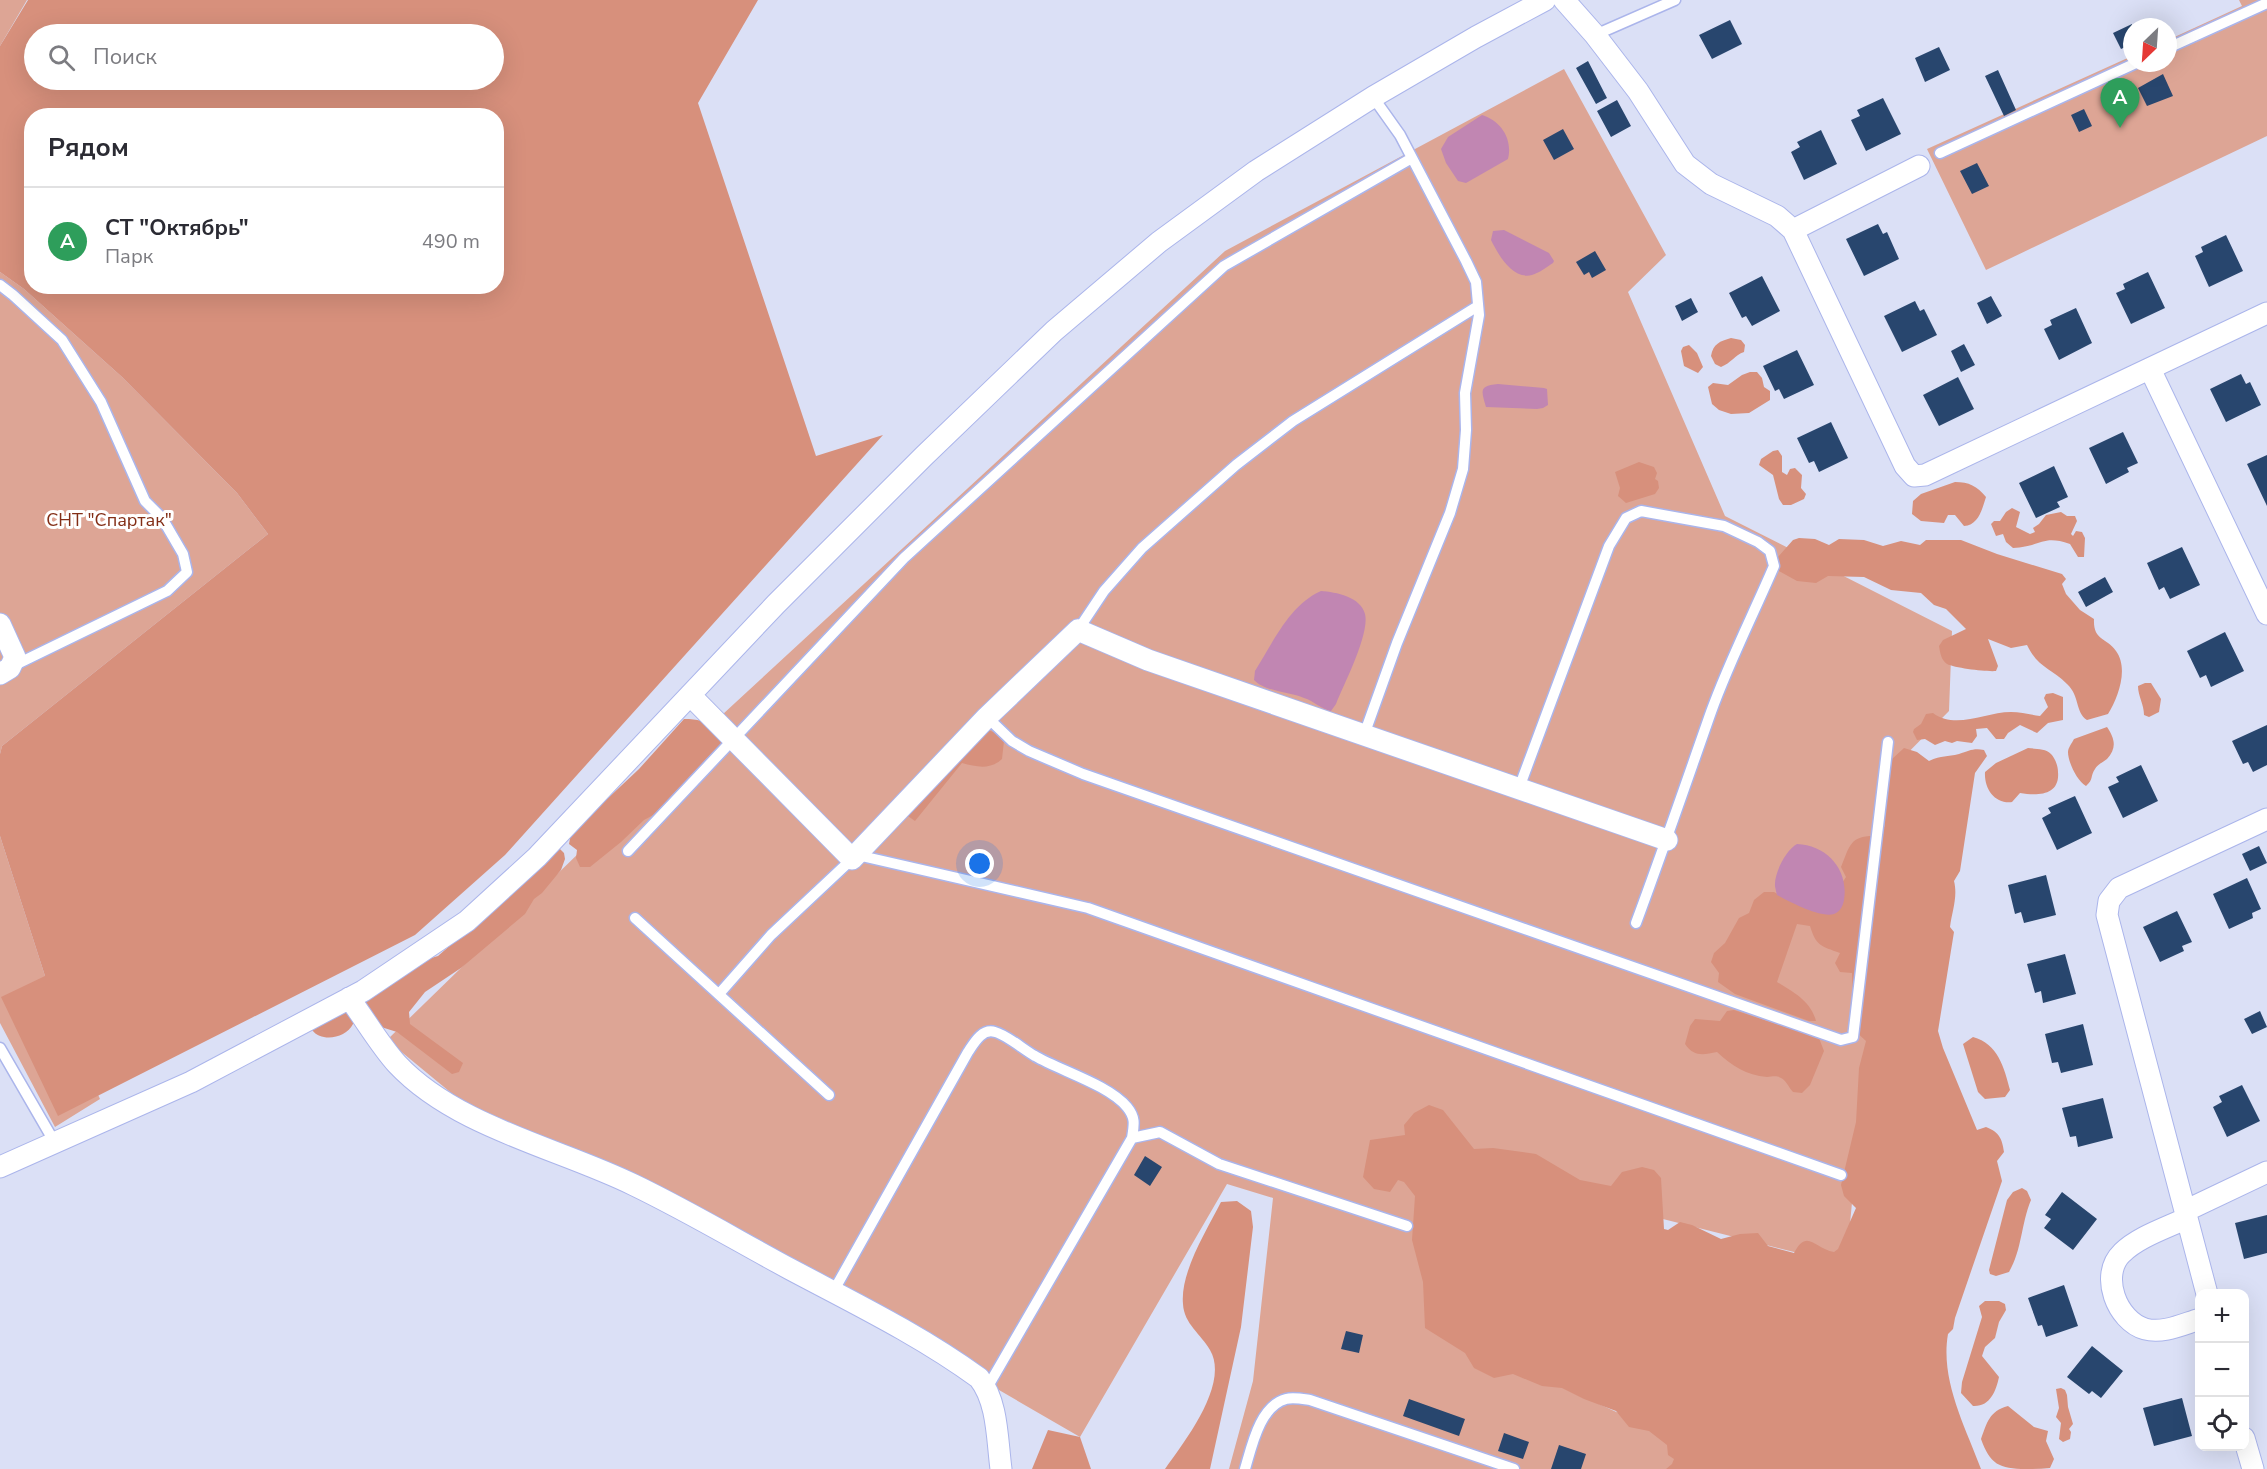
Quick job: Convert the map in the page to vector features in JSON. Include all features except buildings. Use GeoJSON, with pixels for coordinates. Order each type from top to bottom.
{"type":"FeatureCollection","features":[{"type":"Feature","properties":{"kind":"street"},"geometry":{"type":"LineString","coordinates":[[0,1167],[190,1082],[349,998],[467,921],[537,857],[776,604],[866,513],[1054,331],[1159,242],[1256,171],[1373,97],[1545,0]]}},
{"type":"Feature","properties":{"kind":"street"},"geometry":{"type":"LineString","coordinates":[[1564,0],[1595,35],[1638,91],[1685,164],[1711,184],[1777,216],[1793,230],[1905,466],[1914,476],[1925,475],[2267,313]]}},
{"type":"Feature","properties":{"kind":"street"},"geometry":{"type":"LineString","coordinates":[[1793,230],[1919,166]]}},
{"type":"Feature","properties":{"kind":"street"},"geometry":{"type":"LineString","coordinates":[[2150,369],[2267,614]]}},
{"type":"Feature","properties":{"kind":"street"},"geometry":{"type":"LineString","coordinates":[[0,624],[15,657],[5,671]]}},
{"type":"Feature","properties":{"kind":"street"},"geometry":{"type":"LineString","coordinates":[[690,695],[855,857],[987,717],[1078,630],[1148,660],[1667,840]]}},
{"type":"Feature","properties":{"kind":"street"},"geometry":{"type":"LineString","coordinates":[[2205,1289],[2107,915],[2109,901],[2119,888],[2267,819]]}},
{"type":"Feature","properties":{"kind":"street"},"geometry":{"type":"LineString","coordinates":[[349,998],[398,1064],[430,1092],[503,1132],[619,1178],[678,1206],[911,1333],[961,1364],[979,1378],[987,1388],[994,1411],[1001,1469]]}},
{"type":"Feature","properties":{"kind":"street"},"geometry":{"type":"LineString","coordinates":[[2195,1321],[2164,1330],[2146,1329],[2132,1323],[2120,1310],[2113,1292],[2114,1264],[2121,1253],[2145,1238],[2267,1172]]}},
{"type":"Feature","properties":{"kind":"street"},"geometry":{"type":"LineString","coordinates":[[2248,1451],[2253,1469]]}},
{"type":"Feature","properties":{"kind":"lane"},"geometry":{"type":"LineString","coordinates":[[1595,35],[1675,0]]}},
{"type":"Feature","properties":{"kind":"lane"},"geometry":{"type":"LineString","coordinates":[[2177,44],[2267,3]]}},
{"type":"Feature","properties":{"kind":"lane"},"geometry":{"type":"LineString","coordinates":[[1940,153],[2123,69]]}},
{"type":"Feature","properties":{"kind":"lane"},"geometry":{"type":"LineString","coordinates":[[1364,735],[1397,643],[1450,513],[1463,469],[1466,430],[1465,393],[1479,315],[1476,282],[1400,135],[1373,97]]}},
{"type":"Feature","properties":{"kind":"lane"},"geometry":{"type":"LineString","coordinates":[[628,851],[904,558],[1224,266],[1412,158]]}},
{"type":"Feature","properties":{"kind":"lane"},"geometry":{"type":"LineString","coordinates":[[0,285],[62,340],[101,402],[145,501],[162,518],[183,554],[187,572],[167,591],[5,671]]}},
{"type":"Feature","properties":{"kind":"lane"},"geometry":{"type":"LineString","coordinates":[[1078,630],[1104,591],[1142,548],[1236,465],[1293,421],[1478,306]]}},
{"type":"Feature","properties":{"kind":"lane"},"geometry":{"type":"LineString","coordinates":[[1519,788],[1609,546],[1626,518],[1641,511],[1724,526],[1770,550],[1774,566],[1711,711],[1636,923]]}},
{"type":"Feature","properties":{"kind":"lane"},"geometry":{"type":"LineString","coordinates":[[987,717],[1012,741],[1029,751],[1083,774],[1841,1040],[1853,1037],[1888,742]]}},
{"type":"Feature","properties":{"kind":"lane"},"geometry":{"type":"LineString","coordinates":[[719,994],[771,935],[855,857],[1088,908],[1841,1175]]}},
{"type":"Feature","properties":{"kind":"lane"},"geometry":{"type":"LineString","coordinates":[[635,918],[829,1095]]}},
{"type":"Feature","properties":{"kind":"lane"},"geometry":{"type":"LineString","coordinates":[[833,1292],[978,1038],[985,1033],[995,1032],[1037,1058],[1099,1086],[1127,1106],[1135,1119],[1132,1138],[987,1388]]}},
{"type":"Feature","properties":{"kind":"lane"},"geometry":{"type":"LineString","coordinates":[[0,1048],[55,1143]]}},
{"type":"Feature","properties":{"kind":"lane"},"geometry":{"type":"LineString","coordinates":[[1132,1138],[1160,1132],[1219,1164],[1407,1226]]}},
{"type":"Feature","properties":{"kind":"lane"},"geometry":{"type":"LineString","coordinates":[[1245,1469],[1264,1416],[1275,1403],[1289,1398],[1310,1400],[1514,1469]]}},
{"type":"Feature","properties":{"kind":"green space"},"geometry":{"type":"Polygon","coordinates":[[[0,0],[27,0],[0,46],[0,0]]]}},
{"type":"Feature","properties":{"kind":"green space"},"geometry":{"type":"Polygon","coordinates":[[[2239,0],[2267,0],[2267,136],[1986,270],[1927,149],[2123,60],[2123,72],[2177,72],[2177,36],[2242,6],[2239,0]]]}},
{"type":"Feature","properties":{"kind":"green space"},"geometry":{"type":"Polygon","coordinates":[[[1564,69],[1666,255],[1628,292],[1725,516],[1952,631],[1949,711],[1894,767],[1846,1265],[1444,1164],[1440,1331],[1688,1445],[1689,1469],[1229,1469],[1253,1381],[1273,1198],[1227,1184],[1080,1437],[623,1172],[461,1101],[387,1040],[697,738],[1225,251],[1564,69]]]}},
{"type":"Feature","properties":{"kind":"green space","name":"СНТ \"Спартак\""},"geometry":{"type":"Polygon","coordinates":[[[0,272],[24,289],[24,294],[30,294],[122,377],[237,493],[268,534],[2,746],[0,754],[0,272]]]}},
{"type":"Feature","properties":{"kind":"green space"},"geometry":{"type":"Polygon","coordinates":[[[0,836],[45,976],[100,1099],[55,1127],[0,1023],[0,836]]]}},
{"type":"Feature","properties":{"kind":"shaded area"},"geometry":{"type":"Polygon","coordinates":[[[28,0],[758,0],[698,103],[816,456],[883,435],[505,855],[415,935],[58,1116],[1,997],[45,976],[0,836],[0,754],[2,746],[268,534],[237,493],[122,377],[30,294],[504,294],[504,108],[24,108],[24,289],[0,272],[0,46],[28,0]]]}},
{"type":"Feature","properties":{"kind":"shaded area"},"geometry":{"type":"Polygon","coordinates":[[[1482,115],[1495,122],[1504,132],[1509,145],[1508,159],[1466,183],[1458,181],[1446,163],[1441,149],[1448,137],[1482,115]]]}},
{"type":"Feature","properties":{"kind":"shaded area"},"geometry":{"type":"Polygon","coordinates":[[[1504,230],[1549,253],[1553,263],[1532,275],[1525,276],[1512,270],[1502,259],[1491,240],[1493,231],[1504,230]]]}},
{"type":"Feature","properties":{"kind":"shaded area"},"geometry":{"type":"Polygon","coordinates":[[[1731,338],[1741,340],[1745,345],[1744,352],[1721,367],[1715,364],[1711,356],[1713,349],[1724,340],[1731,338]]]}},
{"type":"Feature","properties":{"kind":"shaded area"},"geometry":{"type":"Polygon","coordinates":[[[1689,345],[1697,353],[1703,367],[1698,373],[1684,366],[1681,351],[1683,347],[1689,345]]]}},
{"type":"Feature","properties":{"kind":"shaded area"},"geometry":{"type":"Polygon","coordinates":[[[1750,372],[1757,372],[1762,378],[1764,387],[1770,391],[1770,400],[1749,413],[1731,414],[1719,410],[1712,404],[1708,387],[1713,383],[1728,385],[1750,372]]]}},
{"type":"Feature","properties":{"kind":"shaded area"},"geometry":{"type":"Polygon","coordinates":[[[1498,384],[1547,389],[1548,405],[1537,409],[1486,407],[1483,390],[1487,386],[1498,384]]]}},
{"type":"Feature","properties":{"kind":"shaded area"},"geometry":{"type":"Polygon","coordinates":[[[1778,450],[1782,456],[1782,472],[1787,475],[1790,469],[1795,468],[1802,475],[1801,488],[1806,494],[1804,499],[1791,505],[1783,505],[1779,499],[1773,475],[1759,465],[1761,459],[1778,450]]]}},
{"type":"Feature","properties":{"kind":"shaded area"},"geometry":{"type":"Polygon","coordinates":[[[1639,462],[1654,467],[1657,473],[1655,479],[1658,481],[1659,488],[1655,494],[1626,503],[1618,496],[1620,488],[1615,472],[1639,462]]]}},
{"type":"Feature","properties":{"kind":"shaded area"},"geometry":{"type":"Polygon","coordinates":[[[1955,482],[1972,485],[1986,497],[1979,516],[1973,523],[1964,526],[1955,515],[1948,515],[1944,523],[1921,521],[1912,514],[1913,501],[1921,494],[1955,482]]]}},
{"type":"Feature","properties":{"kind":"shaded area"},"geometry":{"type":"Polygon","coordinates":[[[2012,508],[2020,512],[2016,527],[2030,534],[2035,532],[2033,528],[2046,515],[2061,512],[2067,516],[2075,516],[2077,521],[2071,534],[2073,536],[2076,531],[2082,532],[2085,538],[2084,557],[2078,557],[2070,544],[2061,541],[2053,540],[2013,548],[2006,542],[2003,534],[1996,536],[1991,524],[1994,521],[2000,521],[2012,508]]]}},
{"type":"Feature","properties":{"kind":"shaded area"},"geometry":{"type":"Polygon","coordinates":[[[1815,539],[1829,545],[1839,539],[1864,540],[1883,546],[1901,541],[1920,545],[1926,540],[1961,540],[2062,574],[2066,579],[2062,584],[2066,594],[2080,610],[2094,619],[2098,635],[2116,651],[2120,658],[2121,683],[2112,707],[2108,714],[2087,720],[2083,717],[2071,689],[2036,659],[2027,645],[2011,648],[1988,639],[1998,666],[1996,671],[1947,664],[1942,658],[1939,646],[1943,640],[1966,629],[1946,609],[1934,605],[1921,593],[1891,590],[1864,577],[1828,576],[1816,583],[1797,581],[1777,570],[1777,558],[1793,540],[1815,539]]]}},
{"type":"Feature","properties":{"kind":"shaded area"},"geometry":{"type":"Polygon","coordinates":[[[1321,591],[1340,594],[1359,603],[1363,608],[1366,623],[1350,672],[1331,711],[1304,698],[1264,687],[1254,680],[1255,671],[1291,615],[1310,597],[1321,591]]]}},
{"type":"Feature","properties":{"kind":"shaded area"},"geometry":{"type":"Polygon","coordinates":[[[2151,683],[2161,699],[2159,712],[2149,717],[2144,715],[2138,690],[2138,686],[2151,683]]]}},
{"type":"Feature","properties":{"kind":"shaded area"},"geometry":{"type":"Polygon","coordinates":[[[2053,693],[2063,697],[2063,720],[2048,723],[2037,733],[2020,725],[2008,733],[2004,739],[1996,739],[1987,728],[1976,729],[1977,736],[1972,743],[1945,741],[1935,745],[1925,739],[1917,740],[1913,732],[1921,724],[1926,714],[1933,713],[1951,720],[2011,712],[2040,716],[2048,707],[2044,698],[2046,694],[2053,693]]]}},
{"type":"Feature","properties":{"kind":"shaded area"},"geometry":{"type":"Polygon","coordinates":[[[684,719],[707,723],[716,731],[727,751],[668,807],[644,820],[590,867],[580,867],[576,858],[577,850],[569,844],[571,833],[639,769],[684,719]]]}},
{"type":"Feature","properties":{"kind":"shaded area"},"geometry":{"type":"Polygon","coordinates":[[[2107,727],[2114,747],[2107,759],[2096,768],[2086,786],[2074,771],[2068,756],[2069,749],[2074,739],[2107,727]]]}},
{"type":"Feature","properties":{"kind":"shaded area"},"geometry":{"type":"Polygon","coordinates":[[[987,730],[997,733],[1004,741],[1002,759],[988,766],[962,763],[915,821],[905,814],[987,730]]]}},
{"type":"Feature","properties":{"kind":"shaded area"},"geometry":{"type":"Polygon","coordinates":[[[1904,748],[1917,752],[1929,761],[1974,750],[1984,750],[1987,756],[1975,773],[1960,871],[1954,881],[1955,898],[1950,927],[1954,932],[1938,1031],[1977,1130],[1986,1127],[1997,1133],[2004,1152],[1997,1161],[2002,1181],[1953,1329],[1948,1334],[1946,1351],[1951,1386],[1961,1420],[1981,1469],[1666,1469],[1674,1459],[1668,1455],[1667,1445],[1649,1431],[1629,1427],[1616,1411],[1562,1388],[1542,1386],[1513,1374],[1494,1378],[1474,1368],[1465,1353],[1425,1328],[1423,1282],[1412,1240],[1415,1196],[1404,1182],[1398,1180],[1390,1192],[1374,1189],[1363,1177],[1370,1140],[1405,1135],[1404,1125],[1414,1113],[1429,1105],[1443,1110],[1474,1149],[1493,1148],[1536,1154],[1580,1180],[1611,1186],[1622,1172],[1642,1167],[1654,1170],[1661,1178],[1664,1229],[1668,1230],[1680,1222],[1692,1225],[1721,1239],[1740,1234],[1758,1233],[1768,1246],[1794,1253],[1803,1242],[1807,1241],[1834,1252],[1838,1249],[1856,1208],[1844,1196],[1841,1185],[1856,1122],[1859,1068],[1866,1041],[1854,1030],[1852,973],[1840,972],[1835,963],[1840,953],[1820,944],[1810,926],[1797,924],[1777,982],[1806,1003],[1816,1021],[1809,1021],[1735,994],[1718,982],[1719,973],[1711,962],[1714,953],[1725,943],[1739,918],[1749,913],[1754,900],[1764,892],[1774,892],[1794,903],[1838,889],[1846,877],[1841,867],[1849,847],[1861,837],[1877,836],[1885,826],[1880,807],[1878,772],[1904,748]]]}},
{"type":"Feature","properties":{"kind":"shaded area"},"geometry":{"type":"Polygon","coordinates":[[[2028,748],[2049,752],[2058,770],[2056,785],[2052,790],[2041,794],[2020,793],[2012,802],[2000,801],[1986,784],[1985,772],[1996,763],[2028,748]]]}},
{"type":"Feature","properties":{"kind":"shaded area"},"geometry":{"type":"Polygon","coordinates":[[[1797,844],[1818,849],[1834,861],[1839,869],[1845,889],[1843,904],[1836,913],[1828,915],[1813,912],[1777,895],[1775,881],[1779,869],[1785,856],[1797,844]]]}},
{"type":"Feature","properties":{"kind":"shaded area"},"geometry":{"type":"Polygon","coordinates":[[[559,848],[564,853],[565,859],[561,870],[534,899],[525,914],[461,968],[425,992],[409,1012],[410,1024],[463,1063],[459,1072],[452,1074],[397,1032],[378,1026],[365,1011],[365,1002],[421,961],[438,956],[492,909],[524,874],[538,871],[559,848]]]}},
{"type":"Feature","properties":{"kind":"shaded area"},"geometry":{"type":"Polygon","coordinates":[[[341,1008],[356,1014],[353,1024],[345,1033],[328,1038],[312,1030],[316,1022],[341,1008]]]}},
{"type":"Feature","properties":{"kind":"shaded area"},"geometry":{"type":"Polygon","coordinates":[[[1734,1010],[1819,1038],[1824,1051],[1810,1085],[1802,1093],[1793,1092],[1779,1077],[1746,1072],[1734,1066],[1717,1052],[1695,1053],[1685,1044],[1690,1026],[1695,1019],[1720,1021],[1727,1011],[1734,1010]]]}},
{"type":"Feature","properties":{"kind":"shaded area"},"geometry":{"type":"Polygon","coordinates":[[[1973,1037],[1982,1040],[1999,1058],[2010,1090],[2005,1097],[1985,1099],[1978,1092],[1963,1044],[1973,1037]]]}},
{"type":"Feature","properties":{"kind":"shaded area"},"geometry":{"type":"Polygon","coordinates":[[[2022,1188],[2027,1191],[2031,1200],[2013,1264],[2009,1272],[1996,1276],[1990,1274],[1989,1270],[2007,1200],[2013,1192],[2022,1188]]]}},
{"type":"Feature","properties":{"kind":"shaded area"},"geometry":{"type":"Polygon","coordinates":[[[1237,1201],[1251,1211],[1253,1227],[1241,1327],[1210,1469],[1165,1469],[1202,1412],[1214,1379],[1215,1364],[1210,1350],[1184,1311],[1183,1292],[1186,1278],[1190,1265],[1221,1202],[1237,1201]]]}},
{"type":"Feature","properties":{"kind":"shaded area"},"geometry":{"type":"Polygon","coordinates":[[[1985,1301],[1999,1301],[2005,1304],[2006,1310],[1999,1322],[1995,1338],[1985,1347],[1982,1356],[1999,1377],[1994,1393],[1988,1401],[1979,1406],[1973,1406],[1961,1393],[1962,1382],[1982,1317],[1979,1306],[1985,1301]]]}},
{"type":"Feature","properties":{"kind":"shaded area"},"geometry":{"type":"Polygon","coordinates":[[[2061,1388],[2067,1395],[2073,1424],[2069,1429],[2070,1439],[2063,1442],[2059,1439],[2061,1423],[2056,1417],[2059,1408],[2056,1389],[2061,1388]]]}},
{"type":"Feature","properties":{"kind":"shaded area"},"geometry":{"type":"Polygon","coordinates":[[[2008,1406],[2034,1427],[2048,1431],[2046,1441],[2054,1459],[2050,1468],[2009,1468],[1997,1463],[1988,1454],[1981,1439],[1985,1428],[1993,1414],[2008,1406]]]}},
{"type":"Feature","properties":{"kind":"shaded area"},"geometry":{"type":"Polygon","coordinates":[[[1048,1430],[1080,1437],[1091,1469],[1032,1469],[1048,1430]]]}},
{"type":"Feature","properties":{"kind":"place","name":"СТ \"Октябрь\""},"geometry":{"type":"Point","coordinates":[2120,128]}}]}
